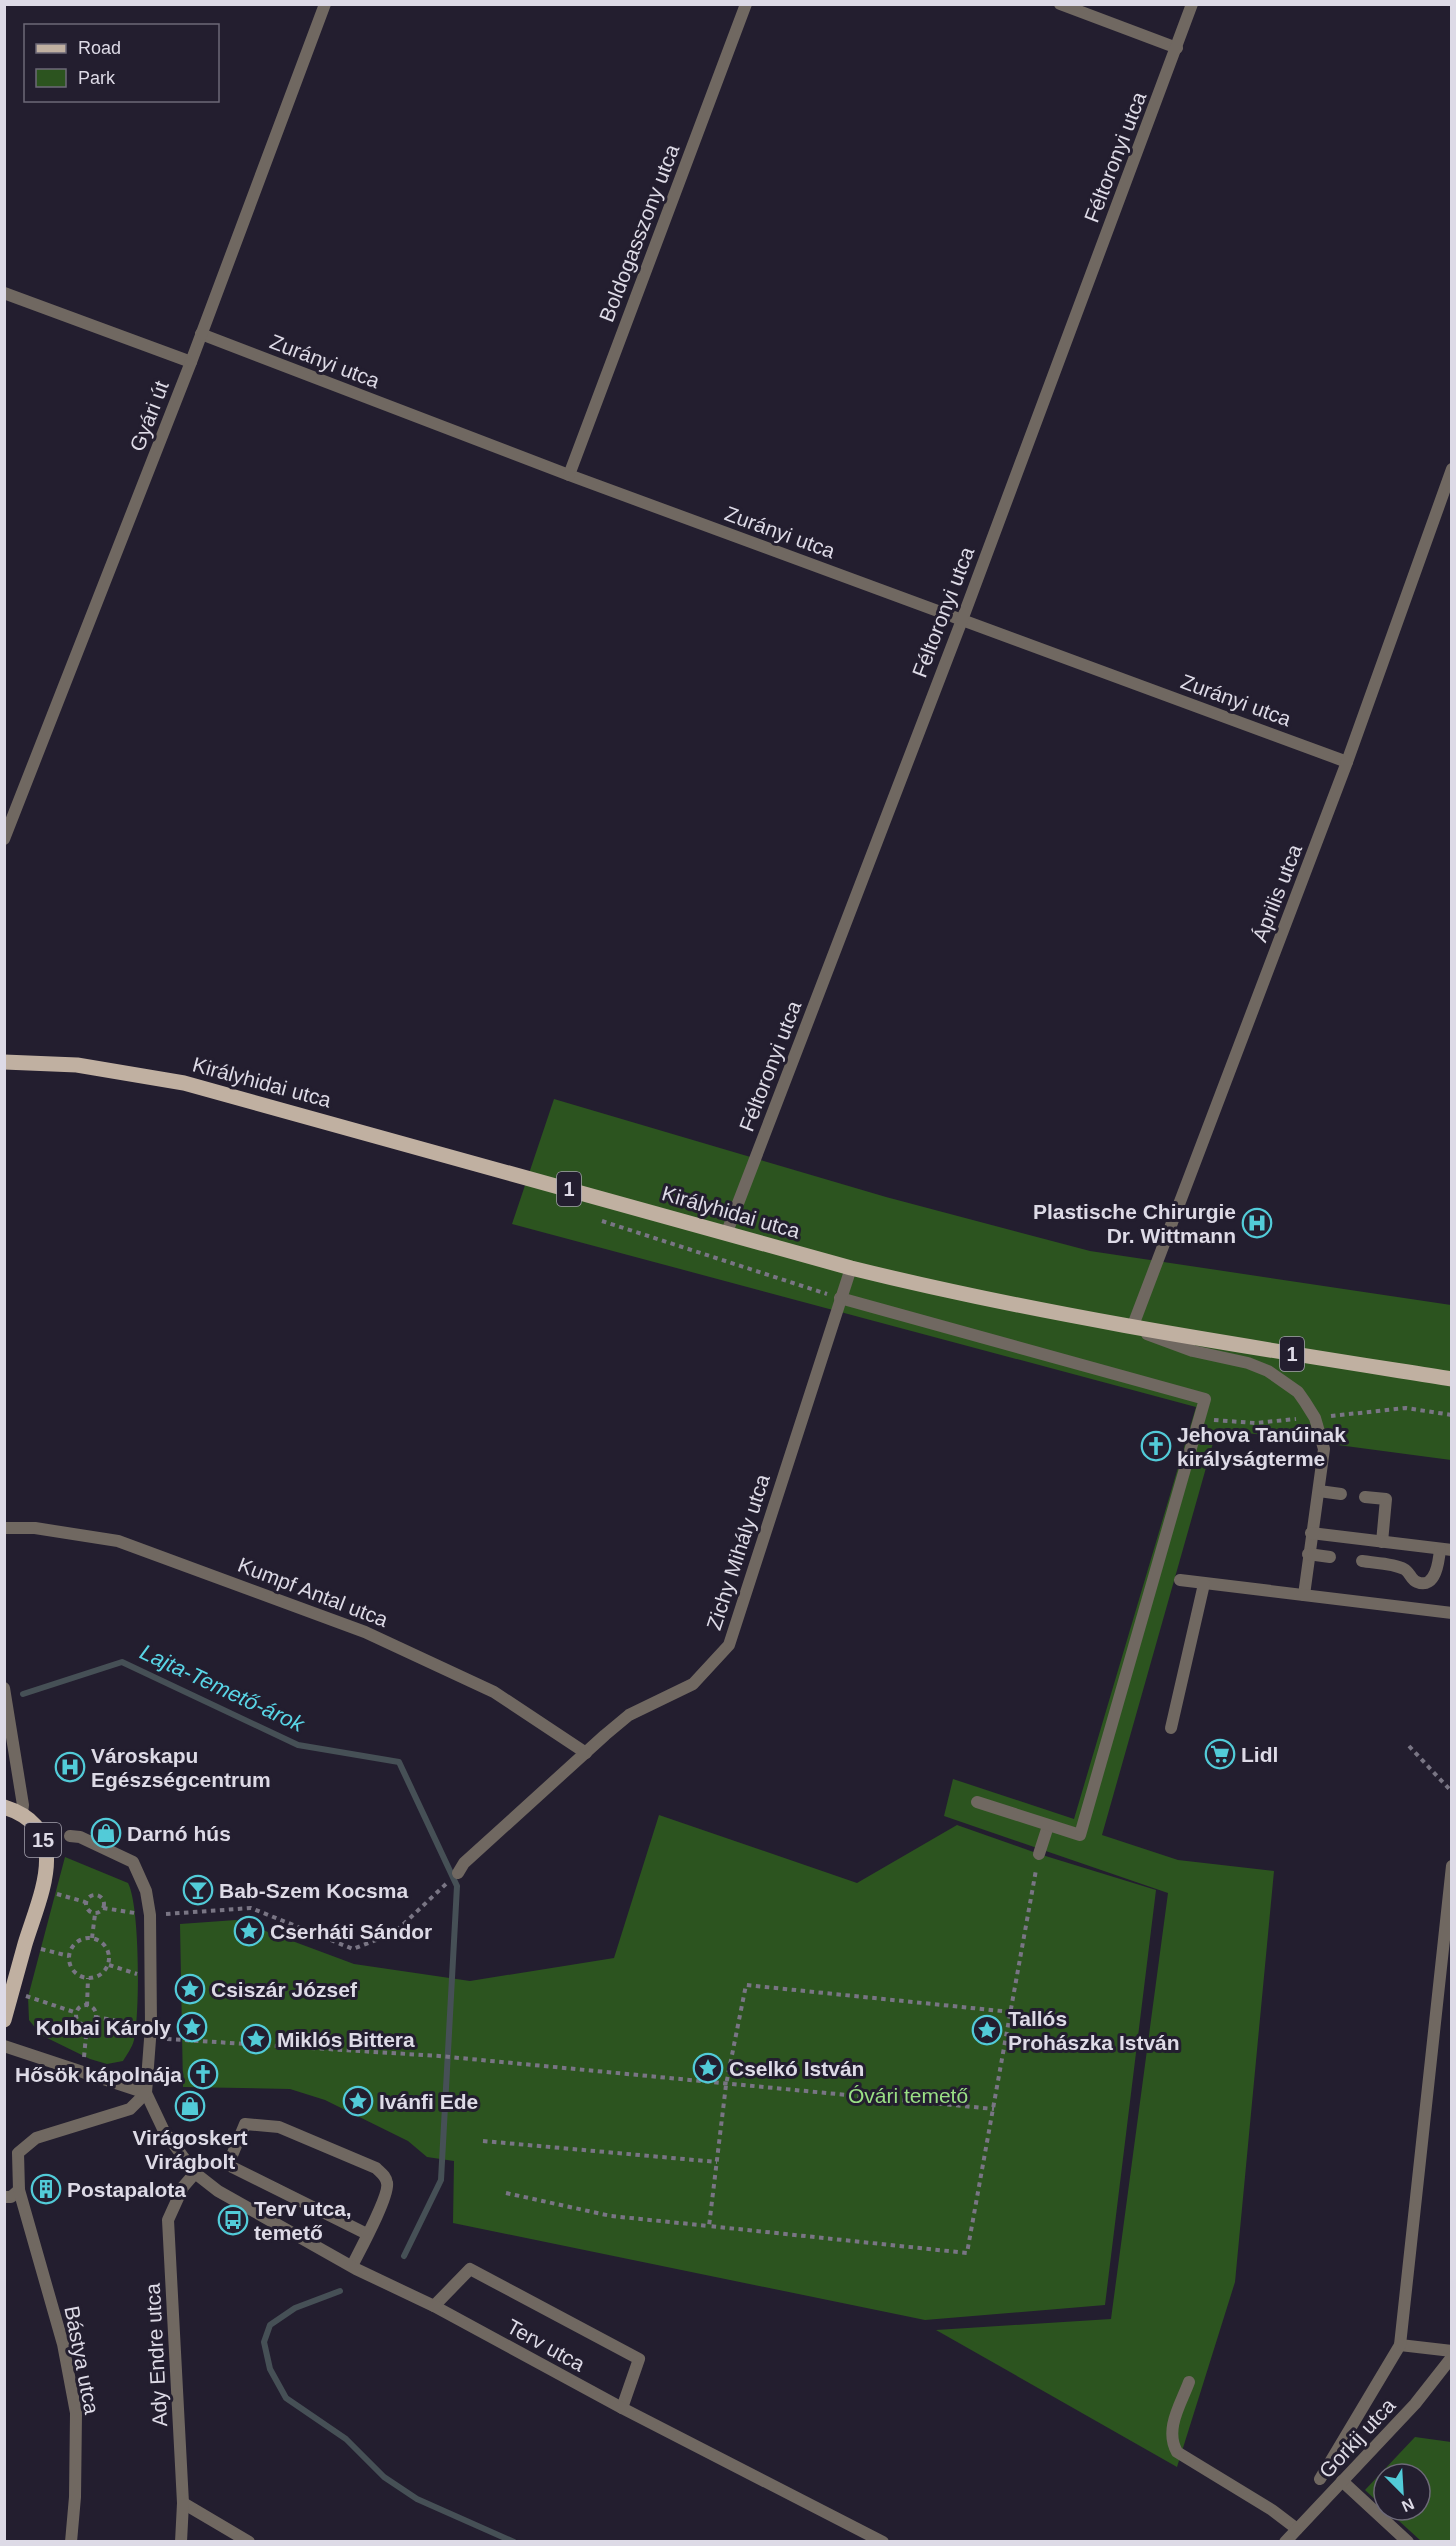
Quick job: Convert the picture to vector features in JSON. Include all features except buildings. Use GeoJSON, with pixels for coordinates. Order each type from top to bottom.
{"type":"FeatureCollection","features":[{"type":"Feature","properties":{"kind":"main road","name":"Királyhidai utca"},"geometry":{"type":"LineString","coordinates":[[4,1062],[77,1065],[184,1083],[934,1289],[1132,1328],[1452,1380]]}},
{"type":"Feature","properties":{"kind":"main road","name":"15"},"geometry":{"type":"LineString","coordinates":[[4,1807],[22,1813],[33,1822],[46,1846],[48,1862],[42,1892],[4,2020]]}},
{"type":"Feature","properties":{"kind":"street","name":"Gyári út"},"geometry":{"type":"LineString","coordinates":[[4,839],[191,362],[325,4]]}},
{"type":"Feature","properties":{"kind":"street","name":"Boldogasszony utca"},"geometry":{"type":"LineString","coordinates":[[569,476],[746,4]]}},
{"type":"Feature","properties":{"kind":"street"},"geometry":{"type":"LineString","coordinates":[[1060,4],[1177,48]]}},
{"type":"Feature","properties":{"kind":"street","name":"Féltoronyi utca"},"geometry":{"type":"LineString","coordinates":[[727,1232],[962,620],[1192,4]]}},
{"type":"Feature","properties":{"kind":"street"},"geometry":{"type":"LineString","coordinates":[[4,293],[191,362]]}},
{"type":"Feature","properties":{"kind":"street","name":"Zurányi utca"},"geometry":{"type":"LineString","coordinates":[[201,334],[569,476],[1347,762]]}},
{"type":"Feature","properties":{"kind":"street","name":"Április utca"},"geometry":{"type":"LineString","coordinates":[[1132,1328],[1347,762],[1452,469]]}},
{"type":"Feature","properties":{"kind":"street","name":"Zichy Mihály utca"},"geometry":{"type":"LineString","coordinates":[[453,1877],[464,1863],[629,1715],[693,1684],[729,1645],[851,1268]]}},
{"type":"Feature","properties":{"kind":"street"},"geometry":{"type":"LineString","coordinates":[[840,1298],[1204,1399],[1080,1835],[977,1802]]}},
{"type":"Feature","properties":{"kind":"street"},"geometry":{"type":"LineString","coordinates":[[1132,1328],[1193,1351],[1248,1363],[1268,1371],[1298,1392],[1315,1418],[1324,1449],[1304,1595]]}},
{"type":"Feature","properties":{"kind":"street"},"geometry":{"type":"LineString","coordinates":[[1319,1491],[1341,1494]]}},
{"type":"Feature","properties":{"kind":"street"},"geometry":{"type":"LineString","coordinates":[[1365,1497],[1386,1499],[1383,1542]]}},
{"type":"Feature","properties":{"kind":"street","name":"Kumpf Antal utca"},"geometry":{"type":"LineString","coordinates":[[4,1528],[35,1528],[118,1541],[365,1632],[494,1692],[586,1753]]}},
{"type":"Feature","properties":{"kind":"street"},"geometry":{"type":"LineString","coordinates":[[1311,1533],[1446,1550],[1432,1578],[1423,1583],[1415,1581],[1402,1568],[1362,1561]]}},
{"type":"Feature","properties":{"kind":"street"},"geometry":{"type":"LineString","coordinates":[[1308,1554],[1330,1557]]}},
{"type":"Feature","properties":{"kind":"street"},"geometry":{"type":"LineString","coordinates":[[1180,1580],[1452,1613]]}},
{"type":"Feature","properties":{"kind":"street"},"geometry":{"type":"LineString","coordinates":[[1171,1728],[1204,1584]]}},
{"type":"Feature","properties":{"kind":"street"},"geometry":{"type":"LineString","coordinates":[[4,1688],[10,1709],[23,1805],[22,1813]]}},
{"type":"Feature","properties":{"kind":"street"},"geometry":{"type":"LineString","coordinates":[[1039,1854],[1048,1826]]}},
{"type":"Feature","properties":{"kind":"street"},"geometry":{"type":"LineString","coordinates":[[4,2046],[83,2070],[146,2093],[151,2032],[151,1979],[150,1915],[146,1891],[134,1862],[80,1837],[70,1836]]}},
{"type":"Feature","properties":{"kind":"street"},"geometry":{"type":"LineString","coordinates":[[1320,2479],[1400,2345],[1452,1866]]}},
{"type":"Feature","properties":{"kind":"street","name":"Terv utca"},"geometry":{"type":"LineString","coordinates":[[146,2093],[164,2131],[195,2173],[218,2191],[352,2266],[434,2306],[622,2408],[883,2541]]}},
{"type":"Feature","properties":{"kind":"street","name":"Bástya utca"},"geometry":{"type":"LineString","coordinates":[[71,2541],[75,2497],[76,2413],[63,2344],[19,2190],[18,2153],[36,2138],[130,2109],[146,2093]]}},
{"type":"Feature","properties":{"kind":"street"},"geometry":{"type":"LineString","coordinates":[[352,2266],[368,2234],[387,2191],[385,2176],[376,2168],[289,2130],[245,2124],[228,2165],[368,2234]]}},
{"type":"Feature","properties":{"kind":"street","name":"Ady Endre utca"},"geometry":{"type":"LineString","coordinates":[[181,2541],[183,2503],[168,2220],[183,2187],[195,2173]]}},
{"type":"Feature","properties":{"kind":"street"},"geometry":{"type":"LineString","coordinates":[[4,2197],[11,2197],[19,2190]]}},
{"type":"Feature","properties":{"kind":"street"},"geometry":{"type":"LineString","coordinates":[[434,2306],[470,2269],[628,2353],[639,2359],[622,2408]]}},
{"type":"Feature","properties":{"kind":"street"},"geometry":{"type":"LineString","coordinates":[[1400,2345],[1452,2350]]}},
{"type":"Feature","properties":{"kind":"street","name":"Gorkij utca"},"geometry":{"type":"LineString","coordinates":[[1285,2541],[1415,2404],[1452,2357]]}},
{"type":"Feature","properties":{"kind":"street"},"geometry":{"type":"LineString","coordinates":[[1189,2382],[1171,2429],[1171,2438],[1177,2452],[1272,2510],[1297,2529]]}},
{"type":"Feature","properties":{"kind":"street"},"geometry":{"type":"LineString","coordinates":[[1342,2481],[1407,2541]]}},
{"type":"Feature","properties":{"kind":"street"},"geometry":{"type":"LineString","coordinates":[[183,2503],[249,2541]]}},
{"type":"Feature","properties":{"kind":"path"},"geometry":{"type":"LineString","coordinates":[[602,1221],[840,1298]]}},
{"type":"Feature","properties":{"kind":"path"},"geometry":{"type":"LineString","coordinates":[[1409,1746],[1452,1792]]}},
{"type":"Feature","properties":{"kind":"path"},"geometry":{"type":"LineString","coordinates":[[506,2193],[611,2216],[968,2253],[1039,1854]]}},
{"type":"Feature","properties":{"kind":"path"},"geometry":{"type":"LineString","coordinates":[[103,1908],[150,1915],[251,1908],[353,1949],[394,1933],[453,1877]]}},
{"type":"Feature","properties":{"kind":"path"},"geometry":{"type":"LineString","coordinates":[[42,1892],[85,1902]]}},
{"type":"Feature","properties":{"kind":"path"},"geometry":{"type":"LineString","coordinates":[[85,1902],[92,1895],[98,1895],[104,1902],[103,1908],[95,1914],[92,1938]]}},
{"type":"Feature","properties":{"kind":"path"},"geometry":{"type":"LineString","coordinates":[[85,1902],[87,1910],[95,1914]]}},
{"type":"Feature","properties":{"kind":"path"},"geometry":{"type":"LineString","coordinates":[[92,1938],[102,1942],[108,1950],[109,1965],[98,1977],[88,1978],[73,1970],[69,1956],[76,1943],[92,1938]]}},
{"type":"Feature","properties":{"kind":"path"},"geometry":{"type":"LineString","coordinates":[[25,1945],[69,1956]]}},
{"type":"Feature","properties":{"kind":"path"},"geometry":{"type":"LineString","coordinates":[[109,1965],[151,1979]]}},
{"type":"Feature","properties":{"kind":"path"},"geometry":{"type":"LineString","coordinates":[[87,2006],[88,1978]]}},
{"type":"Feature","properties":{"kind":"path"},"geometry":{"type":"LineString","coordinates":[[709,2226],[726,2085],[746,1985],[1011,2012]]}},
{"type":"Feature","properties":{"kind":"path"},"geometry":{"type":"LineString","coordinates":[[13,1989],[77,2013]]}},
{"type":"Feature","properties":{"kind":"path"},"geometry":{"type":"LineString","coordinates":[[87,2006],[95,2011],[95,2017],[93,2023],[87,2025],[78,2021],[77,2013],[80,2007],[87,2006]]}},
{"type":"Feature","properties":{"kind":"path"},"geometry":{"type":"LineString","coordinates":[[95,2017],[151,2032],[455,2057],[726,2085],[994,2109]]}},
{"type":"Feature","properties":{"kind":"path"},"geometry":{"type":"LineString","coordinates":[[83,2070],[87,2025]]}},
{"type":"Feature","properties":{"kind":"path"},"geometry":{"type":"LineString","coordinates":[[483,2140],[717,2162]]}},
{"type":"Feature","properties":{"kind":"green space"},"geometry":{"type":"Polygon","coordinates":[[[554,1099],[886,1197],[1090,1251],[1451,1305],[1451,1460],[1217,1429],[1102,1835],[1178,1860],[1274,1871],[1235,2282],[1177,2467],[936,2330],[1111,2319],[1168,1893],[944,1816],[953,1779],[1074,1819],[1196,1407],[512,1224],[554,1099]]]}},
{"type":"Feature","properties":{"kind":"green space","name":"Óvári temető"},"geometry":{"type":"Polygon","coordinates":[[[659,1815],[857,1883],[957,1825],[1039,1854],[1156,1890],[1105,2305],[925,2320],[453,2223],[454,2161],[427,2157],[408,2141],[325,2100],[290,2089],[183,2087],[180,1924],[236,1920],[354,1964],[470,1981],[614,1958],[659,1815]]]}},
{"type":"Feature","properties":{"kind":"green space"},"geometry":{"type":"Polygon","coordinates":[[[65,1857],[128,1883],[132,1895],[138,1960],[136,2026],[134,2040],[123,2061],[107,2064],[90,2059],[41,2035],[29,2020],[28,1997],[65,1857]]]}},
{"type":"Feature","properties":{"kind":"green space"},"geometry":{"type":"Polygon","coordinates":[[[1415,2437],[1451,2442],[1451,2541],[1421,2541],[1400,2522],[1432,2522],[1432,2462],[1391,2462],[1415,2437]]]}},
{"type":"Feature","properties":{"kind":"green space"},"geometry":{"type":"Polygon","coordinates":[[[1372,2483],[1372,2497],[1365,2490],[1372,2483]]]}},
{"type":"Feature","properties":{"kind":"waterway","name":"Lajta-Temető-árok"},"geometry":{"type":"LineString","coordinates":[[23,1694],[122,1662],[298,1745],[399,1762],[457,1886],[441,2180],[404,2256]]}},
{"type":"Feature","properties":{"kind":"waterway","name":"Lajta-Temető-árok"},"geometry":{"type":"LineString","coordinates":[[340,2291],[295,2308],[270,2325],[264,2342],[270,2369],[286,2398],[346,2439],[384,2477],[417,2499],[514,2542]]}},
{"type":"Feature","properties":{"kind":"place","name":"Plastische Chirurgie Dr. Wittmann"},"geometry":{"type":"Point","coordinates":[1257,1223]}},
{"type":"Feature","properties":{"kind":"place","name":"Jehova Tanúinak királyságterme"},"geometry":{"type":"Point","coordinates":[1156,1446]}},
{"type":"Feature","properties":{"kind":"place","name":"Lidl"},"geometry":{"type":"Point","coordinates":[1220,1754]}},
{"type":"Feature","properties":{"kind":"place","name":"Városkapu Egészségcentrum"},"geometry":{"type":"Point","coordinates":[70,1767]}},
{"type":"Feature","properties":{"kind":"place","name":"Darnó hús"},"geometry":{"type":"Point","coordinates":[106,1833]}},
{"type":"Feature","properties":{"kind":"place","name":"Bab-Szem Kocsma"},"geometry":{"type":"Point","coordinates":[198,1890]}},
{"type":"Feature","properties":{"kind":"place","name":"Cserháti Sándor"},"geometry":{"type":"Point","coordinates":[249,1931]}},
{"type":"Feature","properties":{"kind":"place","name":"Csiszár József"},"geometry":{"type":"Point","coordinates":[190,1989]}},
{"type":"Feature","properties":{"kind":"place","name":"Kolbai Károly"},"geometry":{"type":"Point","coordinates":[192,2027]}},
{"type":"Feature","properties":{"kind":"place","name":"Tallós Prohászka István"},"geometry":{"type":"Point","coordinates":[987,2030]}},
{"type":"Feature","properties":{"kind":"place","name":"Miklós Bittera"},"geometry":{"type":"Point","coordinates":[256,2039]}},
{"type":"Feature","properties":{"kind":"place","name":"Cselkó István"},"geometry":{"type":"Point","coordinates":[708,2068]}},
{"type":"Feature","properties":{"kind":"place","name":"Hősök kápolnája"},"geometry":{"type":"Point","coordinates":[203,2074]}},
{"type":"Feature","properties":{"kind":"place","name":"Ivánfi Ede"},"geometry":{"type":"Point","coordinates":[358,2101]}},
{"type":"Feature","properties":{"kind":"place","name":"Virágoskert Virágbolt"},"geometry":{"type":"Point","coordinates":[190,2106]}},
{"type":"Feature","properties":{"kind":"place","name":"Postapalota"},"geometry":{"type":"Point","coordinates":[46,2189]}},
{"type":"Feature","properties":{"kind":"place","name":"Terv utca, temető"},"geometry":{"type":"Point","coordinates":[233,2220]}}]}
